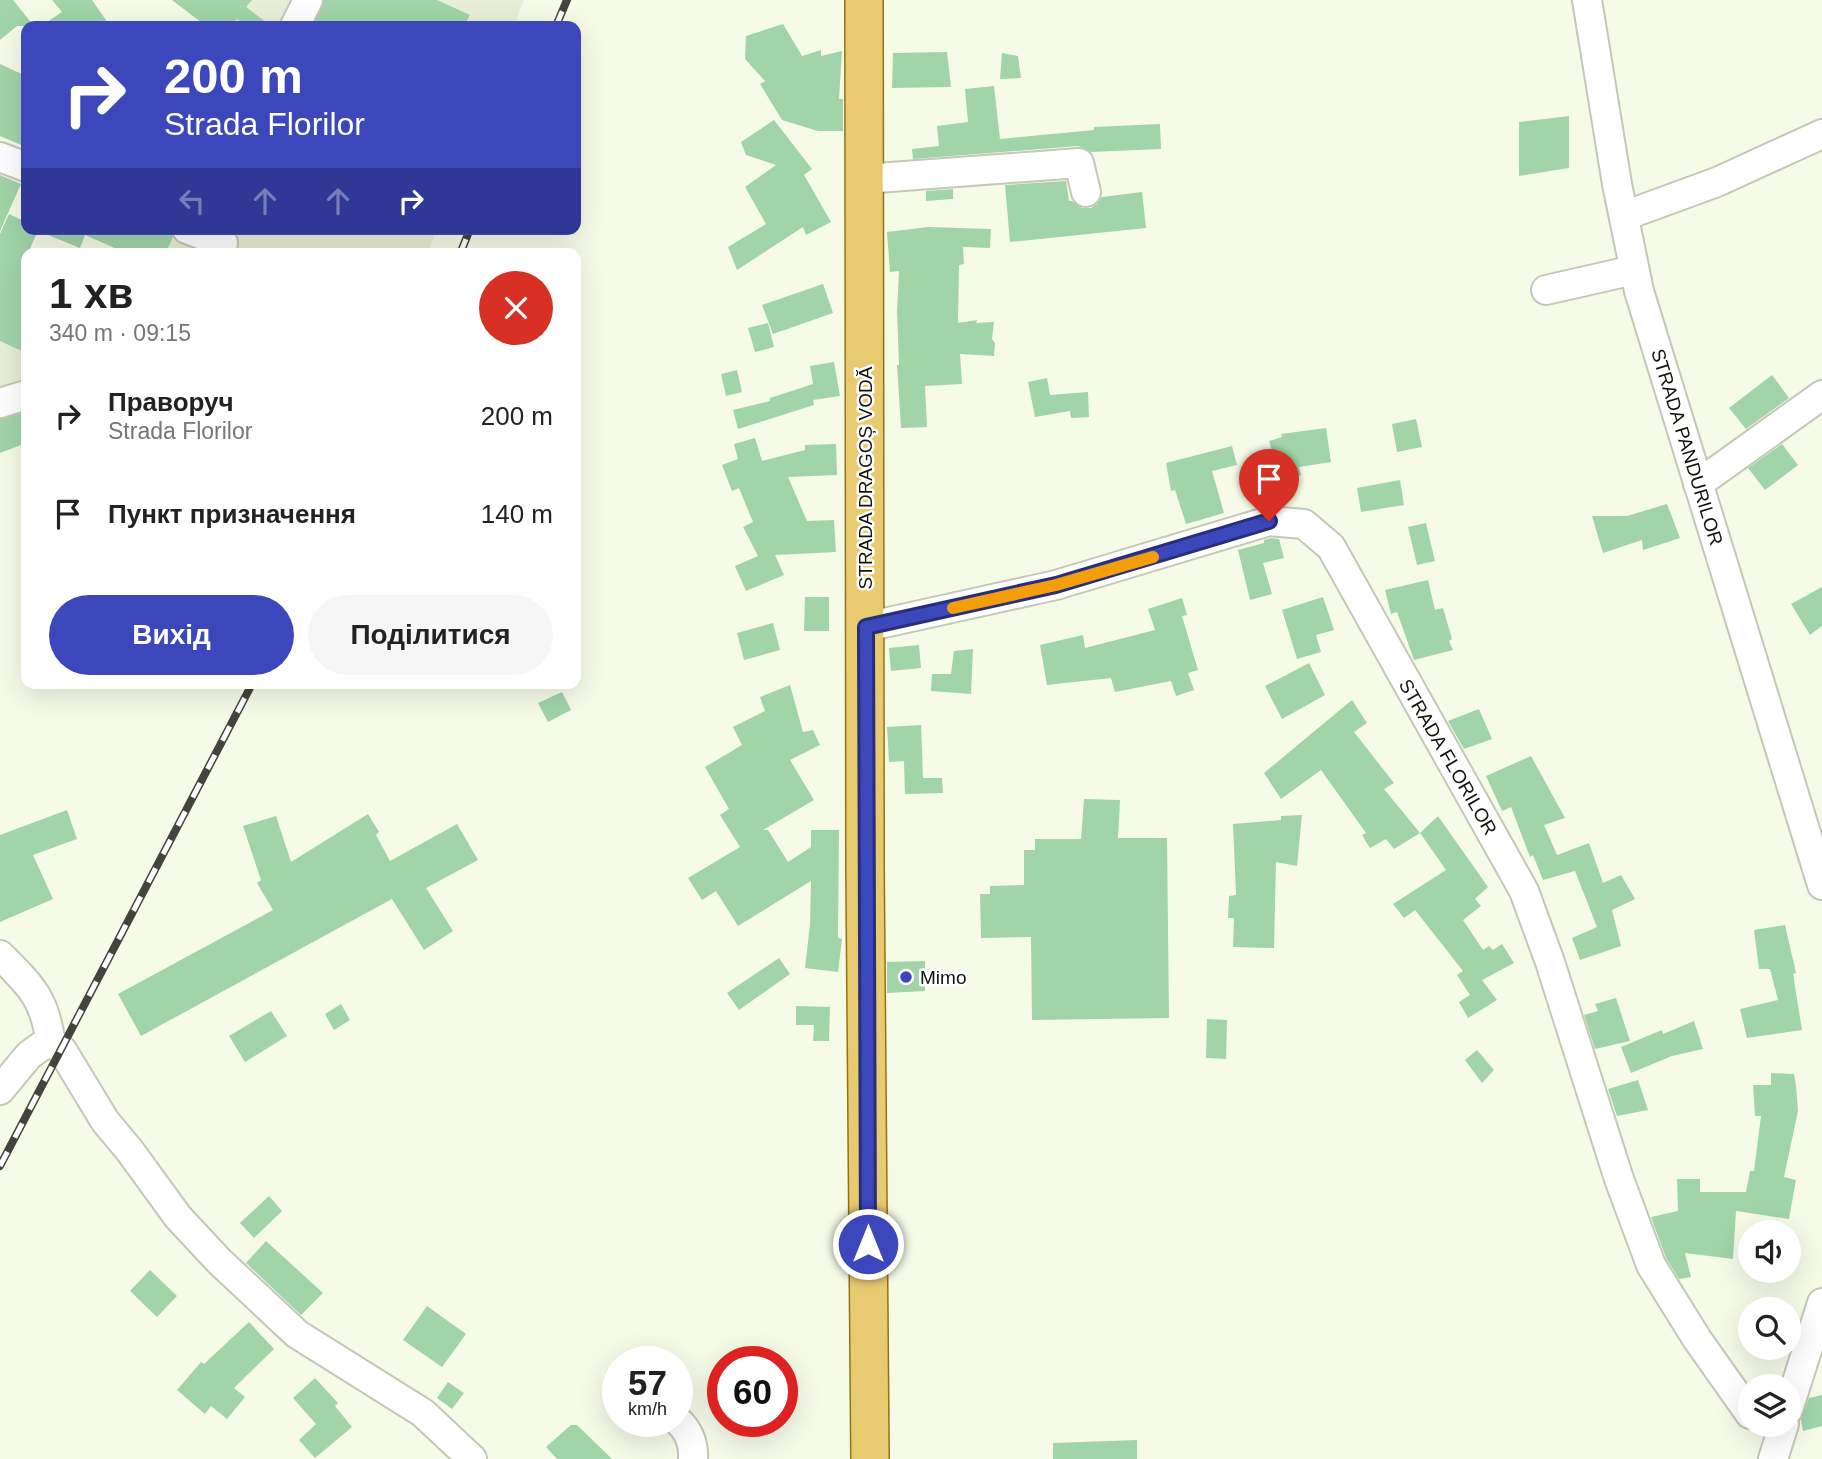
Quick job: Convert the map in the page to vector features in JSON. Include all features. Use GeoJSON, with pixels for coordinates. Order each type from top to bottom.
{"type":"FeatureCollection","features":[{"type":"Feature","properties":{"kind":"main road","name":"STRADA DRAGOȘ VODĂ"},"geometry":{"type":"LineString","coordinates":[[864,0],[865,881],[870,1459]]}},
{"type":"Feature","properties":{"kind":"street"},"geometry":{"type":"LineString","coordinates":[[298,21],[308,0]]}},
{"type":"Feature","properties":{"kind":"street","name":"STRADA PANDURILOR"},"geometry":{"type":"LineString","coordinates":[[1587,0],[1617,184],[1639,291],[1822,885]]}},
{"type":"Feature","properties":{"kind":"street"},"geometry":{"type":"LineString","coordinates":[[1624,216],[1717,182],[1822,134]]}},
{"type":"Feature","properties":{"kind":"street"},"geometry":{"type":"LineString","coordinates":[[0,157],[21,165]]}},
{"type":"Feature","properties":{"kind":"street"},"geometry":{"type":"LineString","coordinates":[[864,179],[1079,163],[1086,192]]}},
{"type":"Feature","properties":{"kind":"street"},"geometry":{"type":"LineString","coordinates":[[205,235],[225,242]]}},
{"type":"Feature","properties":{"kind":"street"},"geometry":{"type":"LineString","coordinates":[[1546,290],[1634,270]]}},
{"type":"Feature","properties":{"kind":"street"},"geometry":{"type":"LineString","coordinates":[[1698,484],[1822,395]]}},
{"type":"Feature","properties":{"kind":"street"},"geometry":{"type":"LineString","coordinates":[[0,403],[21,396]]}},
{"type":"Feature","properties":{"kind":"street","name":"STRADA FLORILOR"},"geometry":{"type":"LineString","coordinates":[[866,627],[1056,585],[1269,521],[1304,524],[1331,547],[1524,891],[1550,962],[1619,1179],[1651,1265],[1690,1328],[1738,1397]]}},
{"type":"Feature","properties":{"kind":"street"},"geometry":{"type":"LineString","coordinates":[[0,955],[27,982],[39,1000],[47,1015],[50,1040],[62,1050],[105,1121],[178,1217],[219,1261],[297,1334],[423,1413],[472,1459]]}},
{"type":"Feature","properties":{"kind":"street"},"geometry":{"type":"LineString","coordinates":[[0,1090],[29,1055],[50,1040]]}},
{"type":"Feature","properties":{"kind":"street"},"geometry":{"type":"LineString","coordinates":[[1799,1374],[1822,1303]]}},
{"type":"Feature","properties":{"kind":"street"},"geometry":{"type":"LineString","coordinates":[[689,1437],[694,1450],[693,1459]]}},
{"type":"Feature","properties":{"kind":"shaded area"},"geometry":{"type":"Polygon","coordinates":[[[172,0],[524,0],[516,21],[199,21],[172,0]]]}},
{"type":"Feature","properties":{"kind":"shaded area"},"geometry":{"type":"Polygon","coordinates":[[[123,235],[434,235],[430,248],[126,248],[123,235]]]}},
{"type":"Feature","properties":{"kind":"shaded area"},"geometry":{"type":"Polygon","coordinates":[[[0,243],[21,252],[21,445],[0,453],[0,243]]]}},
{"type":"Feature","properties":{"kind":"building"},"geometry":{"type":"Polygon","coordinates":[[[0,0],[13,0],[30,21],[21,21],[21,26],[17,26],[0,40],[0,0]]]}},
{"type":"Feature","properties":{"kind":"building"},"geometry":{"type":"Polygon","coordinates":[[[52,0],[92,0],[107,21],[48,21],[62,12],[52,0]]]}},
{"type":"Feature","properties":{"kind":"building"},"geometry":{"type":"Polygon","coordinates":[[[172,0],[252,0],[246,7],[264,21],[237,19],[199,21],[172,0]]]}},
{"type":"Feature","properties":{"kind":"building"},"geometry":{"type":"Polygon","coordinates":[[[324,0],[437,0],[470,15],[467,21],[315,21],[324,0]]]}},
{"type":"Feature","properties":{"kind":"building"},"geometry":{"type":"Polygon","coordinates":[[[783,24],[802,56],[821,50],[821,56],[842,51],[839,99],[843,99],[843,131],[818,131],[782,120],[760,84],[765,81],[745,59],[746,36],[783,24]]]}},
{"type":"Feature","properties":{"kind":"building"},"geometry":{"type":"Polygon","coordinates":[[[947,52],[951,87],[892,88],[893,53],[947,52]]]}},
{"type":"Feature","properties":{"kind":"building"},"geometry":{"type":"Polygon","coordinates":[[[1002,53],[1018,56],[1021,78],[1000,79],[1002,53]]]}},
{"type":"Feature","properties":{"kind":"building"},"geometry":{"type":"Polygon","coordinates":[[[0,64],[21,74],[21,145],[0,136],[0,64]]]}},
{"type":"Feature","properties":{"kind":"building"},"geometry":{"type":"Polygon","coordinates":[[[994,86],[1000,139],[1094,130],[1094,127],[1160,124],[1161,149],[1091,152],[1078,146],[913,159],[912,149],[939,146],[937,126],[968,122],[965,89],[994,86]]]}},
{"type":"Feature","properties":{"kind":"building"},"geometry":{"type":"Polygon","coordinates":[[[1569,116],[1569,168],[1519,176],[1519,122],[1569,116]]]}},
{"type":"Feature","properties":{"kind":"building"},"geometry":{"type":"Polygon","coordinates":[[[774,120],[812,169],[804,175],[831,222],[806,235],[803,227],[737,270],[728,247],[766,224],[745,187],[776,165],[746,155],[741,142],[774,120]]]}},
{"type":"Feature","properties":{"kind":"building"},"geometry":{"type":"Polygon","coordinates":[[[0,175],[21,184],[0,231],[0,175]]]}},
{"type":"Feature","properties":{"kind":"building"},"geometry":{"type":"Polygon","coordinates":[[[1066,181],[1069,201],[1082,208],[1091,208],[1102,197],[1142,192],[1146,228],[1010,242],[1005,185],[1066,181]]]}},
{"type":"Feature","properties":{"kind":"building"},"geometry":{"type":"Polygon","coordinates":[[[953,189],[953,199],[926,201],[926,191],[953,189]]]}},
{"type":"Feature","properties":{"kind":"building"},"geometry":{"type":"Polygon","coordinates":[[[9,214],[21,220],[21,235],[36,235],[30,248],[21,248],[21,351],[0,341],[0,234],[9,214]]]}},
{"type":"Feature","properties":{"kind":"building"},"geometry":{"type":"Polygon","coordinates":[[[928,227],[991,229],[990,248],[963,247],[964,264],[959,265],[958,323],[977,320],[976,323],[994,322],[994,356],[960,354],[962,384],[925,386],[927,427],[901,428],[897,365],[899,271],[890,272],[887,232],[928,227]]]}},
{"type":"Feature","properties":{"kind":"building"},"geometry":{"type":"Polygon","coordinates":[[[48,235],[85,235],[80,248],[48,235]]]}},
{"type":"Feature","properties":{"kind":"building"},"geometry":{"type":"Polygon","coordinates":[[[85,235],[173,237],[168,248],[114,248],[85,235]]]}},
{"type":"Feature","properties":{"kind":"building"},"geometry":{"type":"Polygon","coordinates":[[[823,284],[833,313],[773,334],[762,305],[823,284]]]}},
{"type":"Feature","properties":{"kind":"building"},"geometry":{"type":"Polygon","coordinates":[[[768,323],[774,347],[755,352],[748,328],[768,323]]]}},
{"type":"Feature","properties":{"kind":"building"},"geometry":{"type":"Polygon","coordinates":[[[834,362],[840,396],[813,400],[814,405],[738,429],[733,410],[770,401],[770,398],[813,384],[810,366],[834,362]]]}},
{"type":"Feature","properties":{"kind":"building"},"geometry":{"type":"Polygon","coordinates":[[[737,370],[742,392],[726,396],[721,374],[737,370]]]}},
{"type":"Feature","properties":{"kind":"building"},"geometry":{"type":"Polygon","coordinates":[[[1772,375],[1789,398],[1746,429],[1729,408],[1772,375]]]}},
{"type":"Feature","properties":{"kind":"building"},"geometry":{"type":"Polygon","coordinates":[[[1047,378],[1050,395],[1088,392],[1089,417],[1071,418],[1070,411],[1035,417],[1028,382],[1047,378]]]}},
{"type":"Feature","properties":{"kind":"building"},"geometry":{"type":"Polygon","coordinates":[[[21,413],[21,445],[0,453],[0,419],[21,413]]]}},
{"type":"Feature","properties":{"kind":"building"},"geometry":{"type":"Polygon","coordinates":[[[1416,419],[1422,447],[1397,452],[1392,424],[1416,419]]]}},
{"type":"Feature","properties":{"kind":"building"},"geometry":{"type":"Polygon","coordinates":[[[1326,428],[1331,462],[1299,467],[1301,475],[1270,484],[1265,465],[1275,462],[1269,441],[1282,437],[1281,434],[1326,428]]]}},
{"type":"Feature","properties":{"kind":"building"},"geometry":{"type":"Polygon","coordinates":[[[755,438],[762,461],[805,450],[805,445],[836,444],[837,475],[788,477],[807,521],[834,520],[836,552],[775,555],[784,575],[746,591],[735,566],[758,556],[743,527],[753,522],[739,488],[732,491],[722,465],[738,459],[734,444],[755,438]]]}},
{"type":"Feature","properties":{"kind":"building"},"geometry":{"type":"Polygon","coordinates":[[[1782,444],[1798,465],[1765,490],[1748,468],[1782,444]]]}},
{"type":"Feature","properties":{"kind":"building"},"geometry":{"type":"Polygon","coordinates":[[[1232,446],[1237,465],[1212,471],[1224,513],[1186,524],[1175,490],[1171,491],[1166,463],[1232,446]]]}},
{"type":"Feature","properties":{"kind":"building"},"geometry":{"type":"Polygon","coordinates":[[[1400,480],[1404,505],[1361,512],[1357,488],[1400,480]]]}},
{"type":"Feature","properties":{"kind":"building"},"geometry":{"type":"Polygon","coordinates":[[[1667,504],[1680,538],[1643,550],[1642,540],[1603,553],[1592,516],[1627,516],[1667,504]]]}},
{"type":"Feature","properties":{"kind":"building"},"geometry":{"type":"Polygon","coordinates":[[[1426,523],[1435,561],[1417,565],[1408,527],[1426,523]]]}},
{"type":"Feature","properties":{"kind":"building"},"geometry":{"type":"Polygon","coordinates":[[[1279,539],[1284,558],[1263,563],[1272,594],[1250,600],[1238,550],[1264,543],[1264,540],[1279,539]]]}},
{"type":"Feature","properties":{"kind":"building"},"geometry":{"type":"Polygon","coordinates":[[[1428,580],[1435,610],[1443,608],[1453,650],[1414,660],[1397,612],[1391,614],[1385,590],[1428,580]]]}},
{"type":"Feature","properties":{"kind":"building"},"geometry":{"type":"Polygon","coordinates":[[[1822,587],[1822,626],[1810,635],[1791,604],[1822,587]]]}},
{"type":"Feature","properties":{"kind":"building"},"geometry":{"type":"Polygon","coordinates":[[[805,597],[829,597],[829,631],[804,631],[805,597]]]}},
{"type":"Feature","properties":{"kind":"building"},"geometry":{"type":"Polygon","coordinates":[[[1323,597],[1334,630],[1316,635],[1321,652],[1297,659],[1282,610],[1323,597]]]}},
{"type":"Feature","properties":{"kind":"building"},"geometry":{"type":"Polygon","coordinates":[[[1182,598],[1187,615],[1182,616],[1198,670],[1188,673],[1194,690],[1176,696],[1171,681],[1115,692],[1111,678],[1047,685],[1040,645],[1083,635],[1085,648],[1155,630],[1148,609],[1182,598]]]}},
{"type":"Feature","properties":{"kind":"building"},"geometry":{"type":"Polygon","coordinates":[[[773,623],[780,650],[744,660],[737,633],[773,623]]]}},
{"type":"Feature","properties":{"kind":"building"},"geometry":{"type":"Polygon","coordinates":[[[919,645],[921,668],[891,671],[889,648],[919,645]]]}},
{"type":"Feature","properties":{"kind":"building"},"geometry":{"type":"Polygon","coordinates":[[[973,649],[971,694],[931,691],[932,674],[951,674],[954,651],[973,649]]]}},
{"type":"Feature","properties":{"kind":"building"},"geometry":{"type":"Polygon","coordinates":[[[1309,663],[1325,695],[1282,719],[1265,686],[1309,663]]]}},
{"type":"Feature","properties":{"kind":"building"},"geometry":{"type":"Polygon","coordinates":[[[790,685],[803,732],[813,730],[820,745],[790,760],[814,800],[763,830],[768,830],[788,862],[811,847],[811,830],[839,830],[838,938],[842,939],[838,972],[805,968],[811,881],[738,926],[716,891],[702,900],[688,878],[740,847],[720,815],[729,809],[705,767],[742,745],[733,727],[765,711],[760,697],[790,685]]]}},
{"type":"Feature","properties":{"kind":"building"},"geometry":{"type":"Polygon","coordinates":[[[562,692],[571,710],[548,722],[538,703],[562,692]]]}},
{"type":"Feature","properties":{"kind":"building"},"geometry":{"type":"Polygon","coordinates":[[[1352,700],[1367,723],[1354,732],[1394,783],[1384,789],[1420,833],[1394,849],[1386,839],[1370,848],[1362,835],[1366,833],[1321,770],[1281,799],[1264,773],[1352,700]]]}},
{"type":"Feature","properties":{"kind":"building"},"geometry":{"type":"Polygon","coordinates":[[[1479,709],[1492,739],[1464,749],[1448,721],[1479,709]]]}},
{"type":"Feature","properties":{"kind":"building"},"geometry":{"type":"Polygon","coordinates":[[[921,725],[923,778],[942,778],[943,793],[905,794],[904,761],[889,762],[887,727],[921,725]]]}},
{"type":"Feature","properties":{"kind":"building"},"geometry":{"type":"Polygon","coordinates":[[[1531,756],[1565,818],[1544,825],[1557,855],[1589,843],[1603,883],[1621,875],[1635,899],[1612,910],[1621,946],[1580,960],[1572,938],[1597,927],[1575,871],[1543,880],[1533,855],[1530,857],[1511,807],[1502,811],[1486,776],[1531,756]]]}},
{"type":"Feature","properties":{"kind":"building"},"geometry":{"type":"Polygon","coordinates":[[[1084,799],[1120,800],[1118,838],[1167,838],[1169,1018],[1032,1020],[1031,937],[981,938],[980,894],[990,894],[990,886],[1024,885],[1024,850],[1035,850],[1035,839],[1081,839],[1084,799]]]}},
{"type":"Feature","properties":{"kind":"building"},"geometry":{"type":"Polygon","coordinates":[[[67,810],[77,839],[33,855],[53,899],[0,922],[0,835],[67,810]]]}},
{"type":"Feature","properties":{"kind":"building"},"geometry":{"type":"Polygon","coordinates":[[[368,814],[379,832],[376,835],[390,861],[457,824],[478,860],[426,888],[453,931],[424,950],[392,899],[141,1036],[118,994],[273,910],[257,883],[261,880],[243,826],[276,816],[291,862],[368,814]]]}},
{"type":"Feature","properties":{"kind":"building"},"geometry":{"type":"Polygon","coordinates":[[[1302,815],[1297,866],[1276,862],[1274,948],[1233,947],[1234,918],[1228,918],[1229,896],[1236,895],[1233,824],[1281,820],[1281,816],[1302,815]]]}},
{"type":"Feature","properties":{"kind":"building"},"geometry":{"type":"Polygon","coordinates":[[[1438,816],[1488,887],[1475,899],[1481,906],[1463,920],[1483,950],[1489,946],[1493,950],[1502,944],[1514,963],[1482,980],[1497,1000],[1468,1018],[1459,1002],[1470,995],[1457,975],[1463,971],[1415,910],[1404,918],[1393,904],[1446,870],[1420,833],[1438,816]]]}},
{"type":"Feature","properties":{"kind":"building"},"geometry":{"type":"Polygon","coordinates":[[[1785,925],[1796,973],[1793,974],[1802,1030],[1747,1038],[1740,1009],[1778,1000],[1770,969],[1759,969],[1754,930],[1785,925]]]}},
{"type":"Feature","properties":{"kind":"building"},"geometry":{"type":"Polygon","coordinates":[[[779,958],[790,974],[739,1010],[727,993],[779,958]]]}},
{"type":"Feature","properties":{"kind":"building","name":"Mimo"},"geometry":{"type":"Polygon","coordinates":[[[925,961],[925,991],[887,993],[887,962],[925,961]]]}},
{"type":"Feature","properties":{"kind":"building"},"geometry":{"type":"Polygon","coordinates":[[[1616,998],[1630,1041],[1595,1049],[1584,1015],[1598,1011],[1595,1004],[1616,998]]]}},
{"type":"Feature","properties":{"kind":"building"},"geometry":{"type":"Polygon","coordinates":[[[341,1004],[350,1020],[334,1030],[325,1014],[341,1004]]]}},
{"type":"Feature","properties":{"kind":"building"},"geometry":{"type":"Polygon","coordinates":[[[796,1006],[830,1007],[829,1041],[813,1041],[814,1025],[796,1025],[796,1006]]]}},
{"type":"Feature","properties":{"kind":"building"},"geometry":{"type":"Polygon","coordinates":[[[271,1011],[287,1036],[245,1062],[229,1036],[271,1011]]]}},
{"type":"Feature","properties":{"kind":"building"},"geometry":{"type":"Polygon","coordinates":[[[1207,1019],[1227,1020],[1226,1059],[1206,1058],[1207,1019]]]}},
{"type":"Feature","properties":{"kind":"building"},"geometry":{"type":"Polygon","coordinates":[[[1694,1021],[1703,1049],[1672,1056],[1631,1073],[1621,1047],[1662,1030],[1663,1034],[1694,1021]]]}},
{"type":"Feature","properties":{"kind":"building"},"geometry":{"type":"Polygon","coordinates":[[[1477,1050],[1494,1070],[1482,1083],[1465,1060],[1477,1050]]]}},
{"type":"Feature","properties":{"kind":"building"},"geometry":{"type":"Polygon","coordinates":[[[1771,1073],[1794,1074],[1796,1085],[1798,1111],[1784,1177],[1796,1180],[1789,1219],[1736,1211],[1733,1259],[1685,1253],[1691,1277],[1679,1279],[1666,1258],[1651,1217],[1678,1211],[1677,1179],[1700,1179],[1700,1192],[1746,1192],[1750,1171],[1754,1171],[1761,1116],[1755,1116],[1753,1085],[1771,1085],[1771,1073]]]}},
{"type":"Feature","properties":{"kind":"building"},"geometry":{"type":"Polygon","coordinates":[[[1638,1080],[1648,1110],[1617,1116],[1608,1089],[1638,1080]]]}},
{"type":"Feature","properties":{"kind":"building"},"geometry":{"type":"Polygon","coordinates":[[[269,1196],[282,1211],[254,1238],[240,1223],[269,1196]]]}},
{"type":"Feature","properties":{"kind":"building"},"geometry":{"type":"Polygon","coordinates":[[[266,1241],[323,1293],[301,1315],[246,1263],[266,1241]]]}},
{"type":"Feature","properties":{"kind":"building"},"geometry":{"type":"Polygon","coordinates":[[[150,1270],[177,1296],[157,1317],[130,1291],[150,1270]]]}},
{"type":"Feature","properties":{"kind":"building"},"geometry":{"type":"Polygon","coordinates":[[[427,1306],[466,1334],[442,1367],[403,1340],[427,1306]]]}},
{"type":"Feature","properties":{"kind":"building"},"geometry":{"type":"Polygon","coordinates":[[[249,1322],[274,1349],[234,1388],[245,1397],[227,1419],[211,1406],[205,1414],[177,1390],[201,1362],[204,1364],[249,1322]]]}},
{"type":"Feature","properties":{"kind":"building"},"geometry":{"type":"Polygon","coordinates":[[[315,1378],[338,1403],[335,1406],[352,1427],[315,1458],[299,1440],[316,1424],[293,1398],[315,1378]]]}},
{"type":"Feature","properties":{"kind":"building"},"geometry":{"type":"Polygon","coordinates":[[[448,1382],[464,1393],[452,1409],[437,1398],[448,1382]]]}},
{"type":"Feature","properties":{"kind":"building"},"geometry":{"type":"Polygon","coordinates":[[[1822,1395],[1822,1426],[1803,1431],[1801,1420],[1809,1398],[1822,1395]]]}},
{"type":"Feature","properties":{"kind":"building"},"geometry":{"type":"Polygon","coordinates":[[[571,1425],[577,1425],[612,1459],[557,1459],[546,1447],[571,1425]]]}},
{"type":"Feature","properties":{"kind":"building"},"geometry":{"type":"Polygon","coordinates":[[[1137,1440],[1137,1459],[1053,1459],[1053,1443],[1137,1440]]]}},
{"type":"Feature","properties":{"kind":"railway"},"geometry":{"type":"LineString","coordinates":[[558,21],[567,0]]}},
{"type":"Feature","properties":{"kind":"railway"},"geometry":{"type":"LineString","coordinates":[[462,248],[468,235]]}},
{"type":"Feature","properties":{"kind":"railway"},"geometry":{"type":"LineString","coordinates":[[0,1166],[249,689]]}},
{"type":"Feature","properties":{"kind":"slow traffic"},"geometry":{"type":"LineString","coordinates":[[953,608],[1056,585],[1153,557]]}},
{"type":"Feature","properties":{"kind":"place","name":"Mimo"},"geometry":{"type":"Point","coordinates":[906,977]}},
{"type":"Feature","properties":{"kind":"route"},"geometry":{"type":"LineString","coordinates":[[868,1244],[866,627],[1056,585],[1269,521]]}}]}
